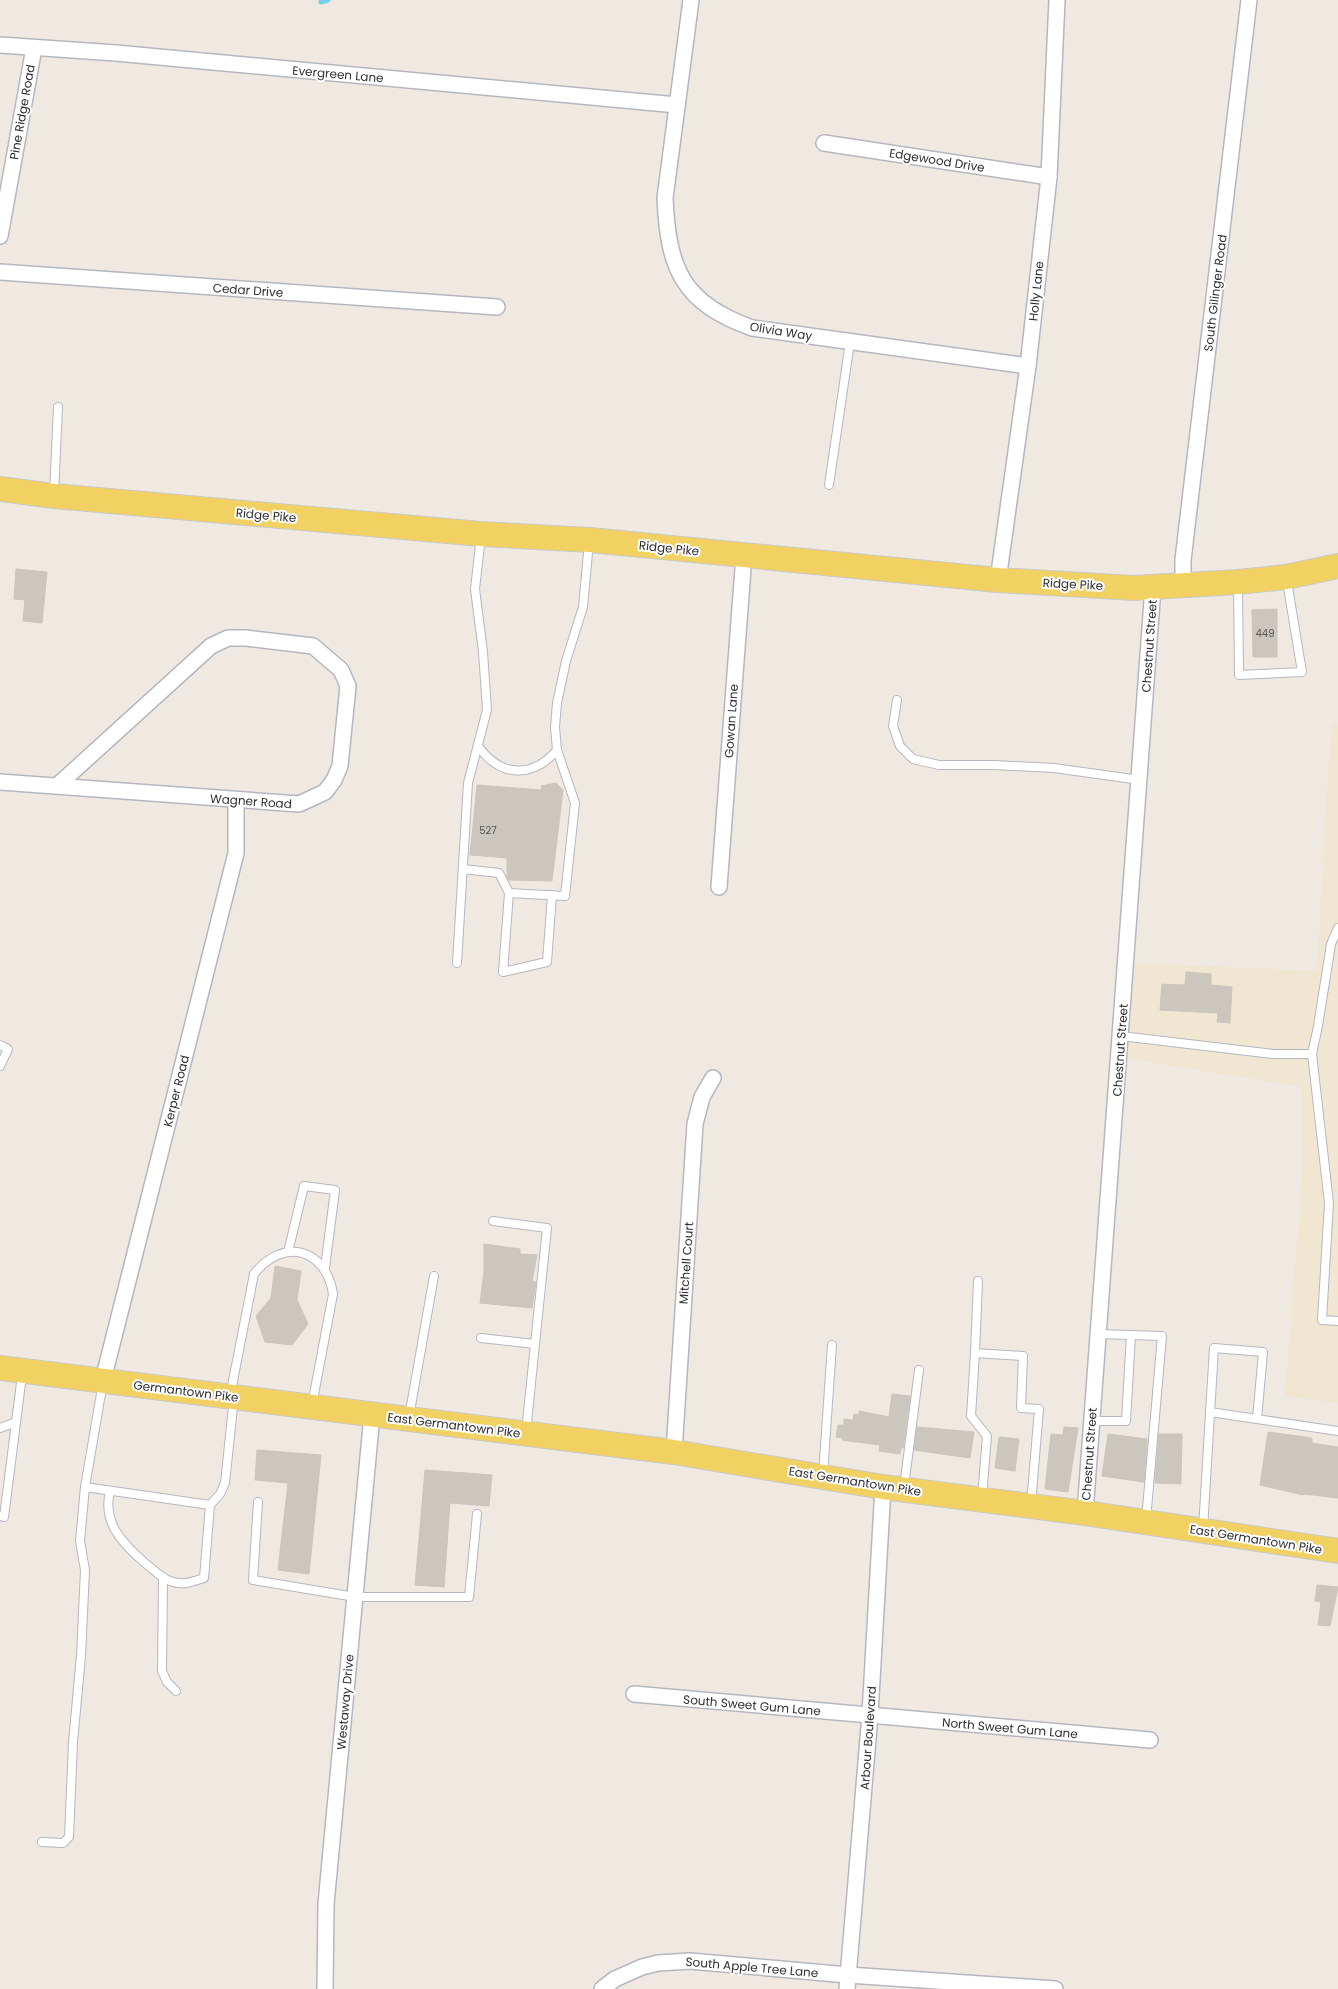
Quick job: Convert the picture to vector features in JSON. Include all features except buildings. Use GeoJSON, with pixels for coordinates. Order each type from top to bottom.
{"type":"FeatureCollection","features":[{"type":"Feature","properties":{"kind":"main road","name":"Ridge Pike"},"geometry":{"type":"LineString","coordinates":[[0,489],[54,496],[481,534],[590,540],[998,580],[1153,588],[1286,577],[1338,566]]}},
{"type":"Feature","properties":{"kind":"main road","name":"Germantown Pike"},"geometry":{"type":"LineString","coordinates":[[11,1369],[372,1415]]}},
{"type":"Feature","properties":{"kind":"main road","name":"East Germantown Pike"},"geometry":{"type":"LineString","coordinates":[[372,1415],[674,1452],[894,1488],[1085,1513],[1338,1551]]}},
{"type":"Feature","properties":{"kind":"street","name":"Olivia Way"},"geometry":{"type":"LineString","coordinates":[[691,0],[665,198],[666,228],[672,256],[680,276],[692,291],[710,308],[728,319],[752,328],[1028,366]]}},
{"type":"Feature","properties":{"kind":"street","name":"Holly Lane"},"geometry":{"type":"LineString","coordinates":[[998,580],[1028,366],[1049,177],[1057,0]]}},
{"type":"Feature","properties":{"kind":"street","name":"South Gilinger Road"},"geometry":{"type":"LineString","coordinates":[[1183,586],[1183,560],[1249,0]]}},
{"type":"Feature","properties":{"kind":"street","name":"Evergreen Lane"},"geometry":{"type":"LineString","coordinates":[[0,44],[677,105]]}},
{"type":"Feature","properties":{"kind":"street","name":"Pine Ridge Road"},"geometry":{"type":"LineString","coordinates":[[0,236],[34,48]]}},
{"type":"Feature","properties":{"kind":"street","name":"Edgewood Drive"},"geometry":{"type":"LineString","coordinates":[[824,143],[1049,177]]}},
{"type":"Feature","properties":{"kind":"street","name":"Cedar Drive"},"geometry":{"type":"LineString","coordinates":[[0,272],[497,307]]}},
{"type":"Feature","properties":{"kind":"street","name":"Gowan Lane"},"geometry":{"type":"LineString","coordinates":[[719,887],[744,555]]}},
{"type":"Feature","properties":{"kind":"street","name":"Chestnut Street"},"geometry":{"type":"LineString","coordinates":[[1085,1513],[1153,588]]}},
{"type":"Feature","properties":{"kind":"street","name":"Wagner Road"},"geometry":{"type":"LineString","coordinates":[[0,782],[299,804],[325,792],[334,780],[340,766],[348,686],[342,670],[313,646],[246,638],[228,638],[211,646],[58,786]]}},
{"type":"Feature","properties":{"kind":"street","name":"Kerper Road"},"geometry":{"type":"LineString","coordinates":[[103,1380],[236,853],[236,800]]}},
{"type":"Feature","properties":{"kind":"street","name":"Mitchell Court"},"geometry":{"type":"LineString","coordinates":[[674,1452],[695,1124],[702,1097],[713,1078]]}},
{"type":"Feature","properties":{"kind":"street","name":"Westaway Drive"},"geometry":{"type":"LineString","coordinates":[[324,1989],[326,1904],[372,1415]]}},
{"type":"Feature","properties":{"kind":"street","name":"Arbour Boulevard"},"geometry":{"type":"LineString","coordinates":[[847,1982],[870,1715],[894,1488]]}},
{"type":"Feature","properties":{"kind":"street","name":"South Sweet Gum Lane"},"geometry":{"type":"LineString","coordinates":[[634,1694],[870,1715]]}},
{"type":"Feature","properties":{"kind":"street","name":"North Sweet Gum Lane"},"geometry":{"type":"LineString","coordinates":[[870,1715],[1150,1740]]}},
{"type":"Feature","properties":{"kind":"street","name":"South Apple Tree Lane"},"geometry":{"type":"LineString","coordinates":[[602,1989],[629,1971],[658,1963],[690,1961],[847,1982],[1055,1989]]}},
{"type":"Feature","properties":{"kind":"lane"},"geometry":{"type":"LineString","coordinates":[[829,485],[850,342]]}},
{"type":"Feature","properties":{"kind":"lane"},"geometry":{"type":"LineString","coordinates":[[54,496],[58,408]]}},
{"type":"Feature","properties":{"kind":"lane"},"geometry":{"type":"LineString","coordinates":[[457,963],[468,783],[486,710],[483,652],[475,589],[481,534]]}},
{"type":"Feature","properties":{"kind":"lane"},"geometry":{"type":"LineString","coordinates":[[509,894],[565,896],[575,803],[557,750],[555,727],[557,703],[566,661],[583,607],[590,540]]}},
{"type":"Feature","properties":{"kind":"lane"},"geometry":{"type":"LineString","coordinates":[[1238,582],[1239,675],[1302,672],[1286,577]]}},
{"type":"Feature","properties":{"kind":"lane"},"geometry":{"type":"LineString","coordinates":[[898,700],[893,726],[900,746],[913,759],[939,765],[1054,768],[1140,780]]}},
{"type":"Feature","properties":{"kind":"lane"},"geometry":{"type":"LineString","coordinates":[[478,746],[496,766],[516,771],[536,768],[548,760],[557,750]]}},
{"type":"Feature","properties":{"kind":"lane"},"geometry":{"type":"LineString","coordinates":[[463,869],[499,873],[509,894],[503,972],[546,962],[552,895]]}},
{"type":"Feature","properties":{"kind":"lane"},"geometry":{"type":"LineString","coordinates":[[1338,928],[1331,944],[1312,1054],[1329,1203],[1322,1320],[1338,1321]]}},
{"type":"Feature","properties":{"kind":"lane"},"geometry":{"type":"LineString","coordinates":[[1120,1036],[1273,1054],[1312,1054]]}},
{"type":"Feature","properties":{"kind":"lane"},"geometry":{"type":"LineString","coordinates":[[0,1045],[8,1049],[0,1066]]}},
{"type":"Feature","properties":{"kind":"lane"},"geometry":{"type":"LineString","coordinates":[[288,1252],[304,1186],[335,1190],[325,1268]]}},
{"type":"Feature","properties":{"kind":"lane"},"geometry":{"type":"LineString","coordinates":[[493,1221],[547,1228],[526,1434]]}},
{"type":"Feature","properties":{"kind":"lane"},"geometry":{"type":"LineString","coordinates":[[110,1491],[108,1510],[118,1536],[125,1546],[169,1581],[185,1584],[204,1578],[210,1505],[220,1494],[225,1483],[233,1407],[230,1396],[254,1274],[263,1263],[274,1255],[288,1252],[302,1253],[314,1258],[325,1268],[331,1280],[333,1294],[311,1407]]}},
{"type":"Feature","properties":{"kind":"lane"},"geometry":{"type":"LineString","coordinates":[[409,1419],[434,1276]]}},
{"type":"Feature","properties":{"kind":"lane"},"geometry":{"type":"LineString","coordinates":[[978,1281],[971,1416],[987,1436],[982,1499]]}},
{"type":"Feature","properties":{"kind":"lane"},"geometry":{"type":"LineString","coordinates":[[1098,1334],[1162,1336],[1146,1522]]}},
{"type":"Feature","properties":{"kind":"lane"},"geometry":{"type":"LineString","coordinates":[[1092,1421],[1126,1421],[1131,1335]]}},
{"type":"Feature","properties":{"kind":"lane"},"geometry":{"type":"LineString","coordinates":[[481,1338],[535,1344]]}},
{"type":"Feature","properties":{"kind":"lane"},"geometry":{"type":"LineString","coordinates":[[823,1476],[832,1345]]}},
{"type":"Feature","properties":{"kind":"lane"},"geometry":{"type":"LineString","coordinates":[[1203,1531],[1214,1348],[1263,1352],[1257,1419]]}},
{"type":"Feature","properties":{"kind":"lane"},"geometry":{"type":"LineString","coordinates":[[975,1353],[1024,1356],[1021,1408],[1039,1409],[1031,1506]]}},
{"type":"Feature","properties":{"kind":"lane"},"geometry":{"type":"LineString","coordinates":[[0,1516],[4,1517],[16,1422],[11,1369]]}},
{"type":"Feature","properties":{"kind":"lane"},"geometry":{"type":"LineString","coordinates":[[894,1488],[919,1370]]}},
{"type":"Feature","properties":{"kind":"lane"},"geometry":{"type":"LineString","coordinates":[[42,1842],[63,1843],[69,1837],[73,1742],[82,1636],[85,1570],[80,1541],[85,1487],[103,1380]]}},
{"type":"Feature","properties":{"kind":"lane"},"geometry":{"type":"LineString","coordinates":[[1210,1412],[1338,1431]]}},
{"type":"Feature","properties":{"kind":"lane"},"geometry":{"type":"LineString","coordinates":[[0,1428],[16,1422]]}},
{"type":"Feature","properties":{"kind":"lane"},"geometry":{"type":"LineString","coordinates":[[85,1487],[210,1505]]}},
{"type":"Feature","properties":{"kind":"lane"},"geometry":{"type":"LineString","coordinates":[[258,1502],[254,1580],[355,1597],[469,1597],[477,1514]]}},
{"type":"Feature","properties":{"kind":"lane"},"geometry":{"type":"LineString","coordinates":[[163,1577],[162,1671],[167,1682],[176,1691]]}},
{"type":"Feature","properties":{"kind":"shaded area"},"geometry":{"type":"Polygon","coordinates":[[[1338,724],[1338,1403],[1285,1396],[1303,1165],[1302,1087],[1119,1057],[1128,963],[1317,971],[1331,725],[1338,724]]]}},
{"type":"Feature","properties":{"kind":"waterway"},"geometry":{"type":"LineString","coordinates":[[321,2],[328,0]]}}]}
